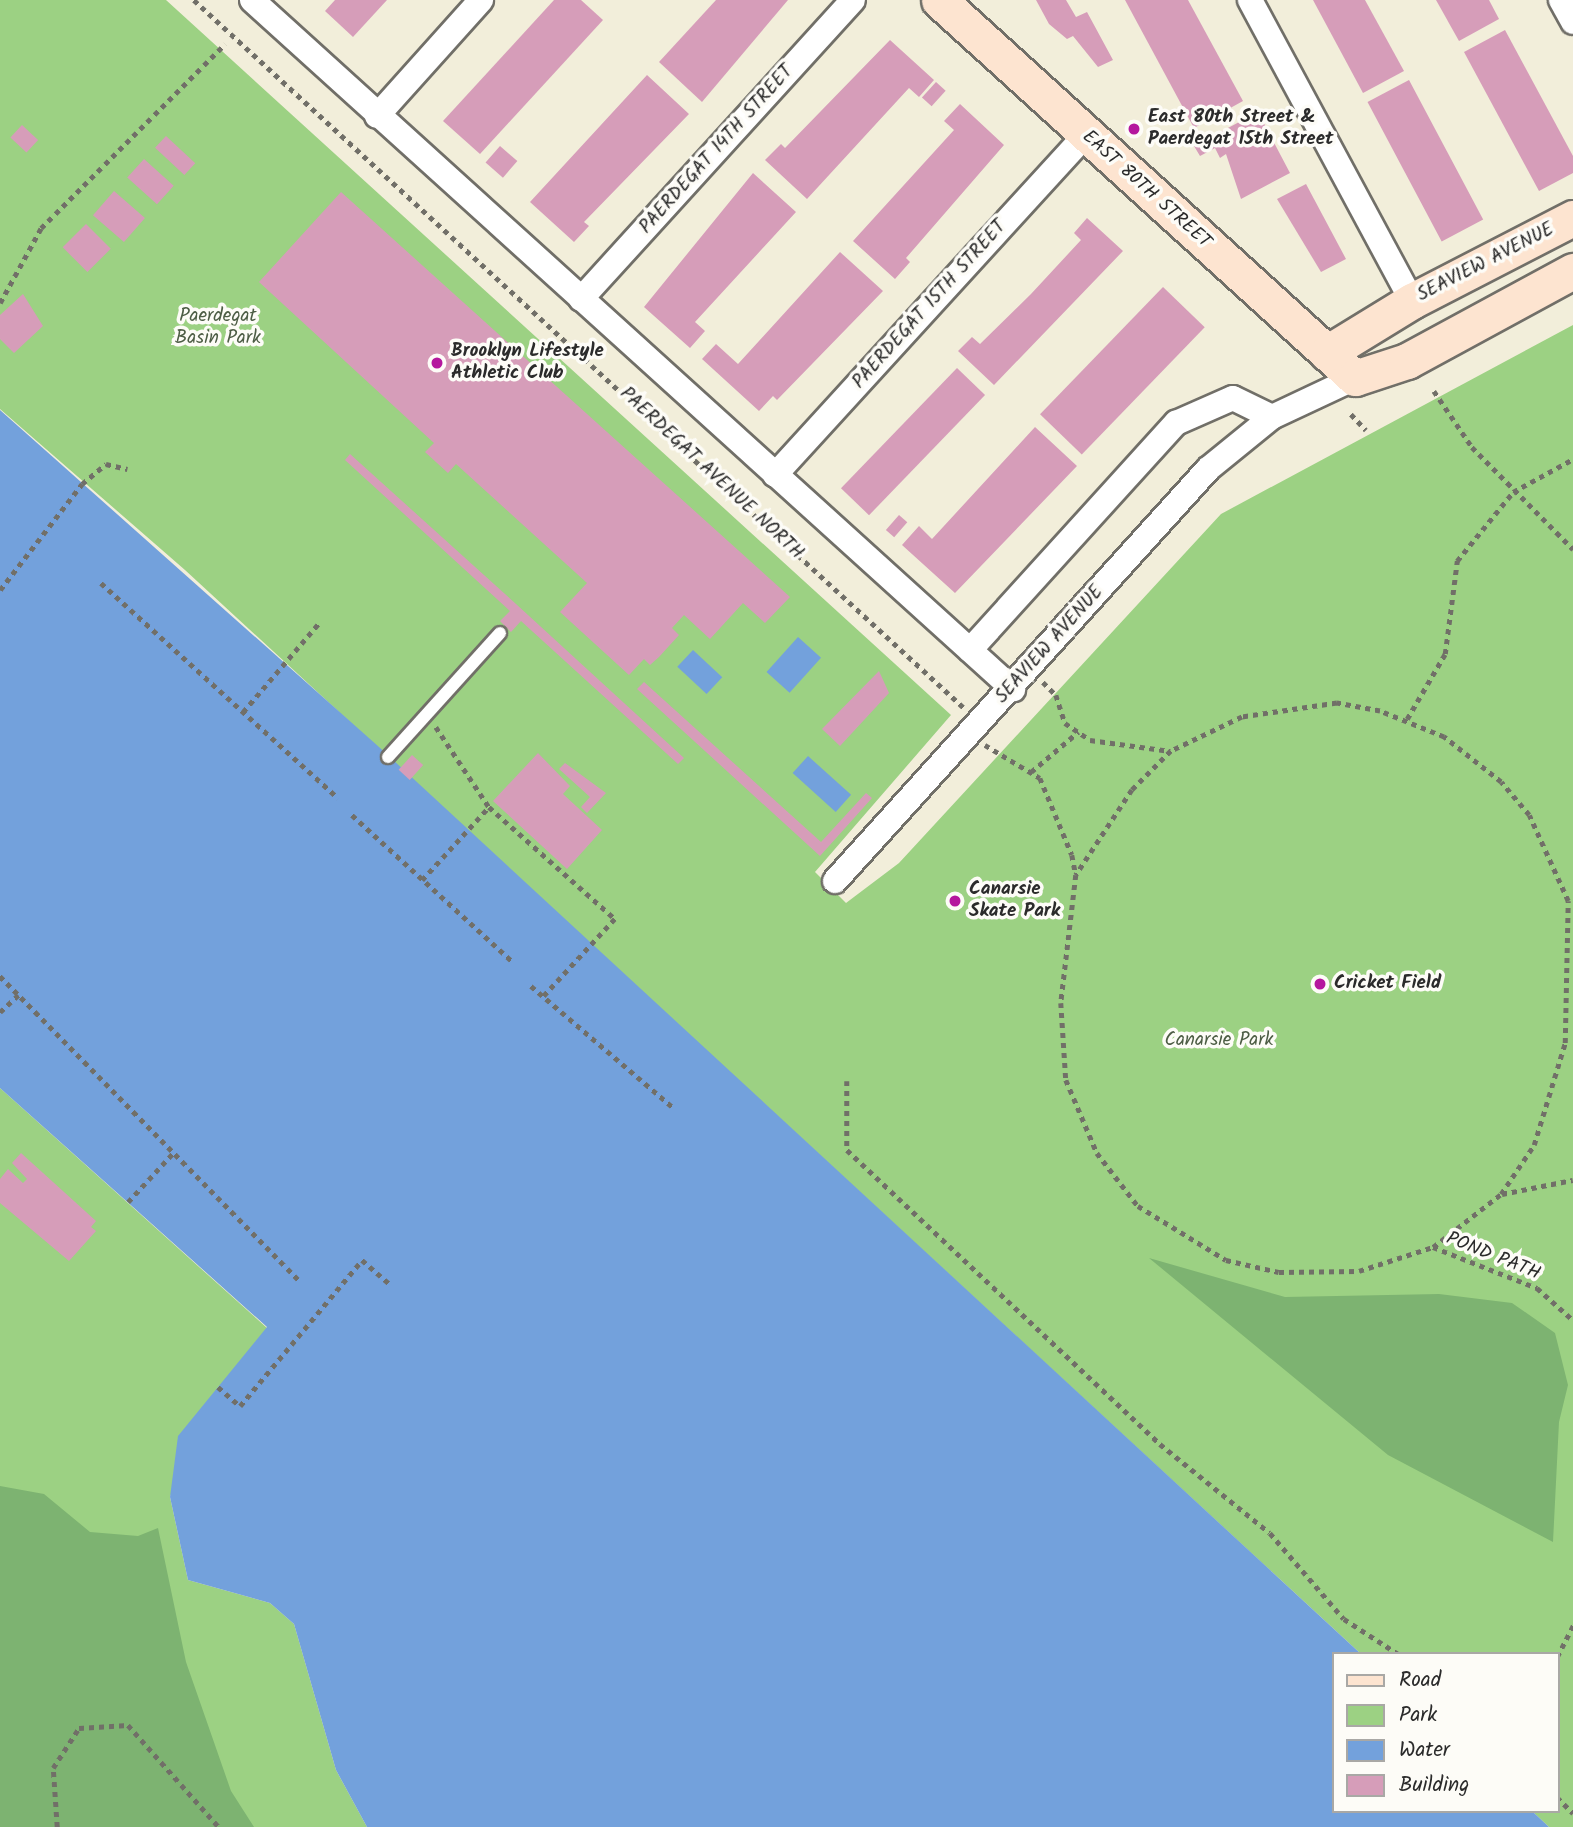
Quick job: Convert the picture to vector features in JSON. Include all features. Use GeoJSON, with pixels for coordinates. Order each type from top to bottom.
{"type":"FeatureCollection","features":[{"type":"Feature","properties":{"kind":"street"},"geometry":{"type":"LineString","coordinates":[[252,0],[1013,689]]}},
{"type":"Feature","properties":{"kind":"street"},"geometry":{"type":"LineString","coordinates":[[377,116],[481,0]]}},
{"type":"Feature","properties":{"kind":"street","name":"PAERDEGAT 14TH STREET"},"geometry":{"type":"LineString","coordinates":[[581,299],[853,0]]}},
{"type":"Feature","properties":{"kind":"street","name":"EAST 80TH STREET"},"geometry":{"type":"LineString","coordinates":[[939,0],[1355,378]]}},
{"type":"Feature","properties":{"kind":"street"},"geometry":{"type":"LineString","coordinates":[[1251,0],[1412,301]]}},
{"type":"Feature","properties":{"kind":"street"},"geometry":{"type":"LineString","coordinates":[[1561,0],[1573,22]]}},
{"type":"Feature","properties":{"kind":"street","name":"PAERDEGAT 15TH STREET"},"geometry":{"type":"LineString","coordinates":[[775,475],[1085,135]]}},
{"type":"Feature","properties":{"kind":"street","name":"SEAVIEW AVENUE"},"geometry":{"type":"LineString","coordinates":[[1327,353],[1412,301],[1573,218]]}},
{"type":"Feature","properties":{"kind":"street","name":"SEAVIEW AVENUE"},"geometry":{"type":"LineString","coordinates":[[835,881],[1013,689],[1208,469],[1272,417],[1355,378],[1407,361],[1573,271]]}},
{"type":"Feature","properties":{"kind":"street"},"geometry":{"type":"LineString","coordinates":[[970,650],[1176,423],[1233,398],[1272,417]]}},
{"type":"Feature","properties":{"kind":"lane"},"geometry":{"type":"LineString","coordinates":[[388,757],[500,633]]}},
{"type":"Feature","properties":{"kind":"path","name":"PAERDEGAT AVENUE NORTH"},"geometry":{"type":"LineString","coordinates":[[194,0],[960,702],[993,752],[1031,772]]}},
{"type":"Feature","properties":{"kind":"path"},"geometry":{"type":"LineString","coordinates":[[0,303],[41,228],[225,44]]}},
{"type":"Feature","properties":{"kind":"path"},"geometry":{"type":"LineString","coordinates":[[1434,391],[1513,492],[1573,549]]}},
{"type":"Feature","properties":{"kind":"path"},"geometry":{"type":"LineString","coordinates":[[1352,414],[1366,430]]}},
{"type":"Feature","properties":{"kind":"path"},"geometry":{"type":"LineString","coordinates":[[1407,719],[1445,653],[1457,561],[1513,492],[1573,459]]}},
{"type":"Feature","properties":{"kind":"path"},"geometry":{"type":"LineString","coordinates":[[0,590],[82,484],[106,464],[127,469]]}},
{"type":"Feature","properties":{"kind":"path"},"geometry":{"type":"LineString","coordinates":[[101,583],[338,798]]}},
{"type":"Feature","properties":{"kind":"path"},"geometry":{"type":"LineString","coordinates":[[243,712],[320,622]]}},
{"type":"Feature","properties":{"kind":"path"},"geometry":{"type":"LineString","coordinates":[[1037,677],[1056,695],[1065,723],[1078,732],[1133,749],[1171,751]]}},
{"type":"Feature","properties":{"kind":"path"},"geometry":{"type":"LineString","coordinates":[[1076,875],[1132,790],[1171,751],[1242,717],[1276,708],[1337,704],[1407,719],[1444,737],[1501,782],[1529,815],[1571,902],[1570,992],[1560,1076],[1535,1145],[1501,1194],[1433,1247],[1359,1271],[1279,1272],[1216,1255],[1138,1206],[1097,1153],[1066,1080],[1061,1003],[1076,875],[1048,794],[1031,772],[1078,732]]}},
{"type":"Feature","properties":{"kind":"path"},"geometry":{"type":"LineString","coordinates":[[427,714],[489,807],[615,919],[544,996]]}},
{"type":"Feature","properties":{"kind":"path"},"geometry":{"type":"LineString","coordinates":[[422,880],[489,807]]}},
{"type":"Feature","properties":{"kind":"path"},"geometry":{"type":"LineString","coordinates":[[352,816],[514,962]]}},
{"type":"Feature","properties":{"kind":"path"},"geometry":{"type":"LineString","coordinates":[[0,976],[300,1281]]}},
{"type":"Feature","properties":{"kind":"path"},"geometry":{"type":"LineString","coordinates":[[531,986],[674,1108]]}},
{"type":"Feature","properties":{"kind":"path"},"geometry":{"type":"LineString","coordinates":[[0,1012],[18,995]]}},
{"type":"Feature","properties":{"kind":"path"},"geometry":{"type":"LineString","coordinates":[[847,1082],[847,1150],[1160,1444],[1270,1533],[1344,1619],[1395,1652]]}},
{"type":"Feature","properties":{"kind":"path"},"geometry":{"type":"LineString","coordinates":[[128,1202],[174,1152]]}},
{"type":"Feature","properties":{"kind":"path"},"geometry":{"type":"LineString","coordinates":[[1501,1194],[1573,1180]]}},
{"type":"Feature","properties":{"kind":"path","name":"POND PATH"},"geometry":{"type":"LineString","coordinates":[[1433,1247],[1537,1288],[1573,1320]]}},
{"type":"Feature","properties":{"kind":"path"},"geometry":{"type":"LineString","coordinates":[[218,1387],[240,1406],[362,1260],[390,1284]]}},
{"type":"Feature","properties":{"kind":"path"},"geometry":{"type":"LineString","coordinates":[[1559,1653],[1573,1625]]}},
{"type":"Feature","properties":{"kind":"path"},"geometry":{"type":"LineString","coordinates":[[57,1827],[52,1768],[79,1728],[128,1726],[219,1827]]}},
{"type":"Feature","properties":{"kind":"path"},"geometry":{"type":"LineString","coordinates":[[1559,1799],[1573,1813]]}},
{"type":"Feature","properties":{"kind":"green space","name":"Canarsie Park"},"geometry":{"type":"Polygon","coordinates":[[[0,0],[166,0],[951,715],[815,872],[846,903],[899,863],[1221,514],[1573,325],[1573,1827],[1549,1827],[1534,1813],[1559,1813],[1559,1652],[1359,1652],[185,570],[0,409],[0,0]]]}},
{"type":"Feature","properties":{"kind":"green space"},"geometry":{"type":"Polygon","coordinates":[[[0,1088],[267,1328],[189,1443],[170,1497],[188,1580],[270,1603],[294,1624],[336,1770],[367,1827],[0,1827],[0,1088]]]}},
{"type":"Feature","properties":{"kind":"green space"},"geometry":{"type":"Polygon","coordinates":[[[1149,1258],[1285,1297],[1439,1294],[1512,1303],[1555,1333],[1568,1385],[1559,1422],[1553,1542],[1388,1455],[1149,1258]]]}},
{"type":"Feature","properties":{"kind":"green space"},"geometry":{"type":"Polygon","coordinates":[[[0,1486],[44,1494],[90,1532],[138,1536],[158,1528],[186,1662],[231,1791],[254,1827],[0,1827],[0,1486]]]}},
{"type":"Feature","properties":{"kind":"water"},"geometry":{"type":"Polygon","coordinates":[[[0,410],[379,747],[1359,1652],[1332,1652],[1332,1813],[1534,1813],[1549,1827],[367,1827],[336,1770],[294,1624],[270,1603],[188,1580],[170,1497],[178,1436],[267,1327],[0,1088],[0,410]]]}},
{"type":"Feature","properties":{"kind":"water"},"geometry":{"type":"Polygon","coordinates":[[[798,637],[821,658],[790,693],[767,672],[798,637]]]}},
{"type":"Feature","properties":{"kind":"water"},"geometry":{"type":"Polygon","coordinates":[[[693,650],[722,677],[707,694],[677,667],[693,650]]]}},
{"type":"Feature","properties":{"kind":"water"},"geometry":{"type":"Polygon","coordinates":[[[808,756],[851,795],[836,812],[793,773],[808,756]]]}},
{"type":"Feature","properties":{"kind":"building"},"geometry":{"type":"Polygon","coordinates":[[[335,0],[387,0],[353,37],[325,11],[335,0]]]}},
{"type":"Feature","properties":{"kind":"building"},"geometry":{"type":"Polygon","coordinates":[[[554,0],[581,0],[603,20],[480,154],[443,121],[554,0]]]}},
{"type":"Feature","properties":{"kind":"building"},"geometry":{"type":"Polygon","coordinates":[[[716,0],[788,0],[702,102],[659,62],[716,0]]]}},
{"type":"Feature","properties":{"kind":"building"},"geometry":{"type":"Polygon","coordinates":[[[1036,0],[1066,0],[1076,17],[1087,12],[1113,60],[1098,67],[1073,36],[1067,39],[1049,24],[1036,0]]]}},
{"type":"Feature","properties":{"kind":"building"},"geometry":{"type":"Polygon","coordinates":[[[1125,0],[1188,0],[1243,101],[1194,128],[1125,0]]]}},
{"type":"Feature","properties":{"kind":"building"},"geometry":{"type":"Polygon","coordinates":[[[1313,0],[1365,0],[1404,71],[1363,93],[1313,0]]]}},
{"type":"Feature","properties":{"kind":"building"},"geometry":{"type":"Polygon","coordinates":[[[1436,0],[1489,0],[1499,19],[1459,41],[1436,0]]]}},
{"type":"Feature","properties":{"kind":"building"},"geometry":{"type":"Polygon","coordinates":[[[1505,30],[1573,156],[1573,173],[1539,191],[1464,52],[1505,30]]]}},
{"type":"Feature","properties":{"kind":"building"},"geometry":{"type":"Polygon","coordinates":[[[890,40],[934,80],[919,97],[909,88],[807,199],[765,160],[781,144],[785,148],[890,40]]]}},
{"type":"Feature","properties":{"kind":"building"},"geometry":{"type":"Polygon","coordinates":[[[647,75],[689,114],[584,222],[589,226],[574,242],[530,202],[647,75]]]}},
{"type":"Feature","properties":{"kind":"building"},"geometry":{"type":"Polygon","coordinates":[[[1409,80],[1483,220],[1442,242],[1368,102],[1409,80]]]}},
{"type":"Feature","properties":{"kind":"building"},"geometry":{"type":"Polygon","coordinates":[[[936,82],[946,91],[932,106],[922,98],[936,82]]]}},
{"type":"Feature","properties":{"kind":"building"},"geometry":{"type":"Polygon","coordinates":[[[960,104],[1004,145],[906,258],[910,262],[895,279],[853,241],[954,130],[944,121],[960,104]]]}},
{"type":"Feature","properties":{"kind":"building"},"geometry":{"type":"Polygon","coordinates":[[[1258,112],[1290,173],[1241,199],[1226,154],[1220,158],[1215,148],[1200,156],[1194,146],[1258,112]]]}},
{"type":"Feature","properties":{"kind":"building"},"geometry":{"type":"Polygon","coordinates":[[[22,125],[38,140],[26,152],[10,137],[22,125]]]}},
{"type":"Feature","properties":{"kind":"building"},"geometry":{"type":"Polygon","coordinates":[[[166,136],[195,163],[184,175],[155,148],[166,136]]]}},
{"type":"Feature","properties":{"kind":"building"},"geometry":{"type":"Polygon","coordinates":[[[500,146],[517,161],[503,178],[486,163],[500,146]]]}},
{"type":"Feature","properties":{"kind":"building"},"geometry":{"type":"Polygon","coordinates":[[[144,159],[174,186],[157,204],[127,178],[144,159]]]}},
{"type":"Feature","properties":{"kind":"building"},"geometry":{"type":"Polygon","coordinates":[[[753,173],[796,212],[695,322],[705,331],[690,348],[644,307],[753,173]]]}},
{"type":"Feature","properties":{"kind":"building"},"geometry":{"type":"Polygon","coordinates":[[[1306,184],[1346,259],[1321,272],[1277,199],[1306,184]]]}},
{"type":"Feature","properties":{"kind":"building"},"geometry":{"type":"Polygon","coordinates":[[[114,191],[145,218],[124,242],[93,215],[114,191]]]}},
{"type":"Feature","properties":{"kind":"building","name":"Brooklyn Lifestyle Athletic Club"},"geometry":{"type":"Polygon","coordinates":[[[341,192],[790,597],[765,623],[743,603],[710,639],[684,615],[672,628],[679,635],[659,657],[650,665],[644,659],[629,675],[560,612],[587,583],[456,464],[448,473],[425,452],[434,443],[259,282],[341,192]]]}},
{"type":"Feature","properties":{"kind":"building"},"geometry":{"type":"Polygon","coordinates":[[[1087,218],[1123,251],[994,385],[958,351],[972,337],[980,344],[1031,294],[1081,240],[1074,233],[1087,218]]]}},
{"type":"Feature","properties":{"kind":"building"},"geometry":{"type":"Polygon","coordinates":[[[86,224],[111,249],[87,272],[63,247],[86,224]]]}},
{"type":"Feature","properties":{"kind":"building"},"geometry":{"type":"Polygon","coordinates":[[[840,252],[883,291],[777,400],[773,396],[759,411],[702,359],[716,344],[738,364],[840,252]]]}},
{"type":"Feature","properties":{"kind":"building"},"geometry":{"type":"Polygon","coordinates":[[[1163,287],[1205,327],[1082,455],[1040,414],[1163,287]]]}},
{"type":"Feature","properties":{"kind":"building"},"geometry":{"type":"Polygon","coordinates":[[[23,294],[43,326],[14,353],[0,339],[0,315],[23,294]]]}},
{"type":"Feature","properties":{"kind":"building"},"geometry":{"type":"Polygon","coordinates":[[[957,368],[985,395],[869,515],[841,488],[957,368]]]}},
{"type":"Feature","properties":{"kind":"building"},"geometry":{"type":"Polygon","coordinates":[[[1035,427],[1077,466],[955,593],[902,545],[919,526],[932,539],[1035,427]]]}},
{"type":"Feature","properties":{"kind":"building"},"geometry":{"type":"Polygon","coordinates":[[[350,454],[684,758],[678,764],[521,621],[511,632],[500,621],[510,611],[345,460],[350,454]]]}},
{"type":"Feature","properties":{"kind":"building"},"geometry":{"type":"Polygon","coordinates":[[[899,515],[907,522],[894,537],[886,530],[899,515]]]}},
{"type":"Feature","properties":{"kind":"building"},"geometry":{"type":"Polygon","coordinates":[[[879,671],[889,693],[840,746],[822,729],[879,671]]]}},
{"type":"Feature","properties":{"kind":"building"},"geometry":{"type":"Polygon","coordinates":[[[644,682],[821,842],[866,793],[872,798],[820,856],[637,689],[644,682]]]}},
{"type":"Feature","properties":{"kind":"building"},"geometry":{"type":"Polygon","coordinates":[[[538,753],[570,786],[563,794],[602,830],[567,869],[493,801],[538,753]]]}},
{"type":"Feature","properties":{"kind":"building"},"geometry":{"type":"Polygon","coordinates":[[[412,755],[423,765],[410,780],[399,770],[412,755]]]}},
{"type":"Feature","properties":{"kind":"building"},"geometry":{"type":"Polygon","coordinates":[[[565,763],[606,793],[587,813],[581,807],[590,797],[559,769],[565,763]]]}},
{"type":"Feature","properties":{"kind":"building"},"geometry":{"type":"Polygon","coordinates":[[[21,1153],[96,1221],[91,1227],[96,1231],[69,1261],[0,1203],[0,1179],[8,1169],[23,1183],[27,1179],[12,1163],[21,1153]]]}},
{"type":"Feature","properties":{"kind":"place","name":"East 80th Street & Paerdegat 15th Street"},"geometry":{"type":"Point","coordinates":[1134,129]}},
{"type":"Feature","properties":{"kind":"place","name":"Brooklyn Lifestyle Athletic Club"},"geometry":{"type":"Point","coordinates":[437,363]}},
{"type":"Feature","properties":{"kind":"place","name":"Canarsie Skate Park"},"geometry":{"type":"Point","coordinates":[955,901]}},
{"type":"Feature","properties":{"kind":"place","name":"Cricket Field"},"geometry":{"type":"Point","coordinates":[1320,984]}},
{"type":"Feature","properties":{"kind":"park label","name":"Paerdegat Basin Park"},"geometry":{"type":"Point","coordinates":[218,328]}}]}
